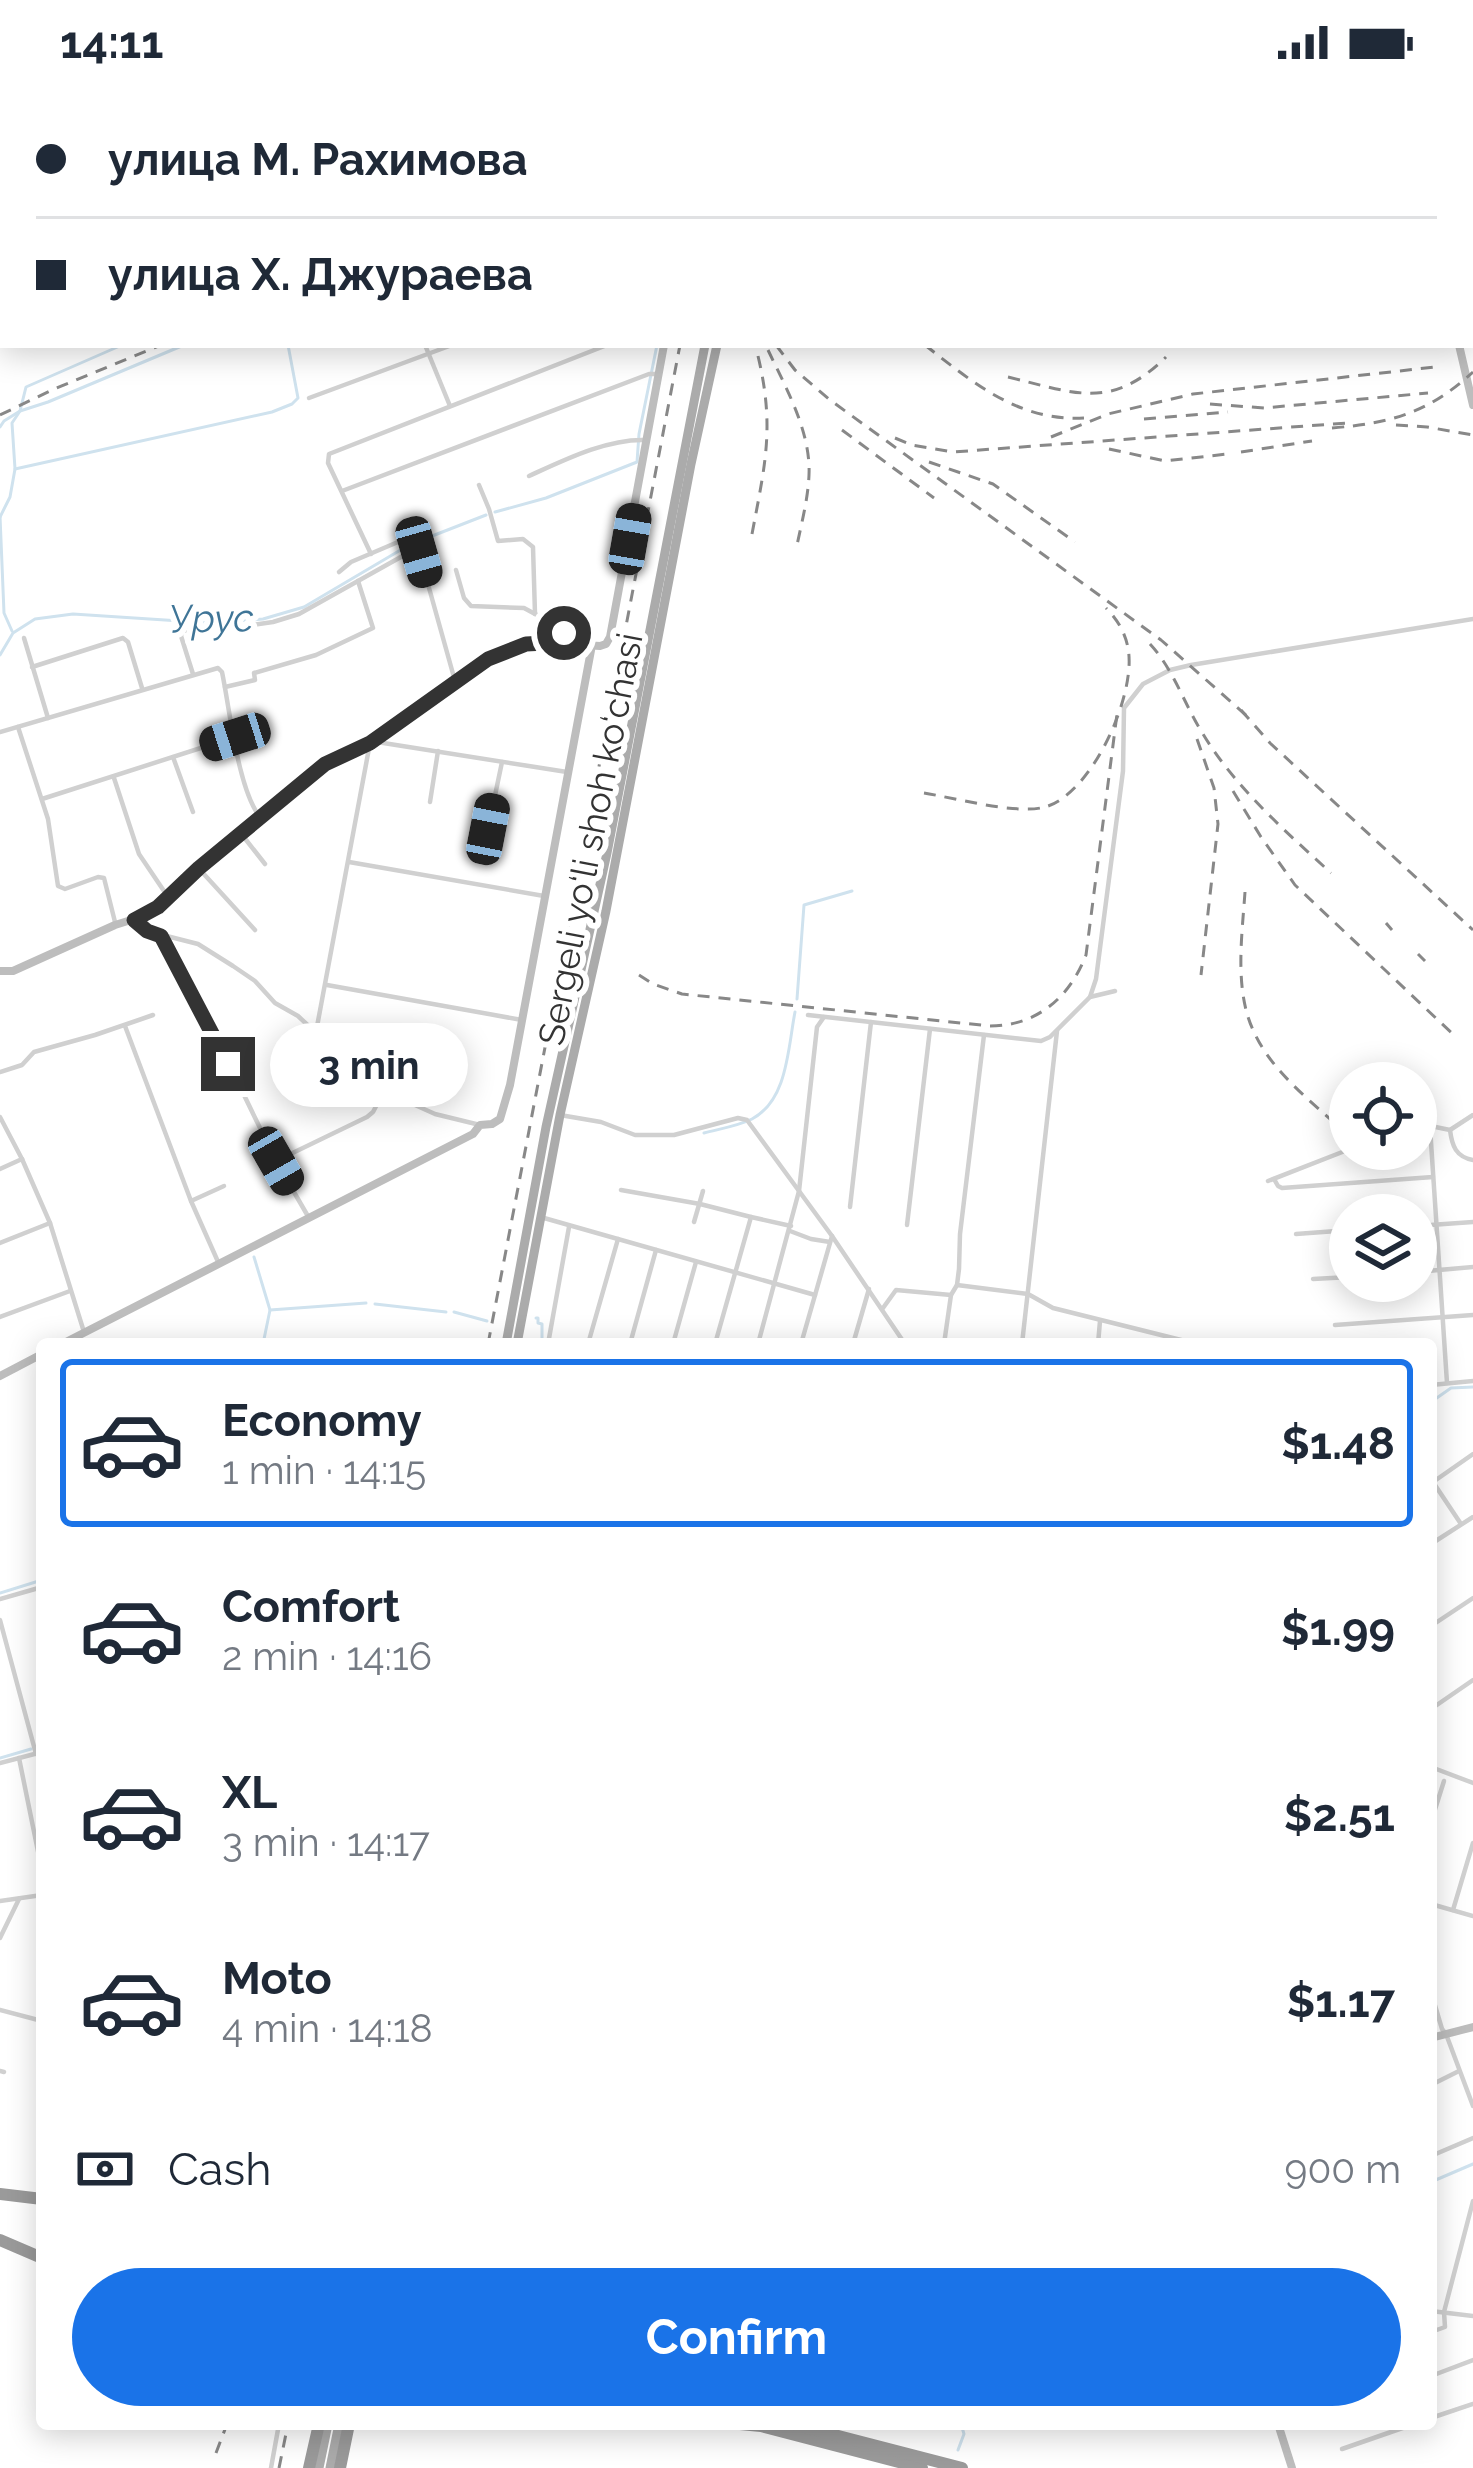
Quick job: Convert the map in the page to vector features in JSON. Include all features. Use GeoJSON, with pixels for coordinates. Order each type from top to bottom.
{"type":"FeatureCollection","features":[{"type":"Feature","properties":{"kind":"highway"},"geometry":{"type":"LineString","coordinates":[[0,2194],[36,2199]]}},
{"type":"Feature","properties":{"kind":"highway"},"geometry":{"type":"LineString","coordinates":[[0,2240],[36,2255]]}},
{"type":"Feature","properties":{"kind":"highway"},"geometry":{"type":"LineString","coordinates":[[309,2468],[322,2430]]}},
{"type":"Feature","properties":{"kind":"highway"},"geometry":{"type":"LineString","coordinates":[[340,2468],[348,2430]]}},
{"type":"Feature","properties":{"kind":"highway"},"geometry":{"type":"LineString","coordinates":[[781,2430],[962,2468]]}},
{"type":"Feature","properties":{"kind":"highway"},"geometry":{"type":"LineString","coordinates":[[810,2430],[922,2468]]}},
{"type":"Feature","properties":{"kind":"main road","name":"Sergeli yo‘li shoh ko‘chasi"},"geometry":{"type":"LineString","coordinates":[[507,1338],[704,348]]}},
{"type":"Feature","properties":{"kind":"main road","name":"Sergeli yo‘li shoh ko‘chasi"},"geometry":{"type":"LineString","coordinates":[[518,1338],[716,348]]}},
{"type":"Feature","properties":{"kind":"main road"},"geometry":{"type":"LineString","coordinates":[[319,2468],[323,2430]]}},
{"type":"Feature","properties":{"kind":"main road"},"geometry":{"type":"LineString","coordinates":[[330,2468],[338,2430]]}},
{"type":"Feature","properties":{"kind":"street"},"geometry":{"type":"LineString","coordinates":[[426,348],[450,406]]}},
{"type":"Feature","properties":{"kind":"street"},"geometry":{"type":"LineString","coordinates":[[310,398],[444,348]]}},
{"type":"Feature","properties":{"kind":"street"},"geometry":{"type":"LineString","coordinates":[[371,554],[328,463],[329,454],[599,348]]}},
{"type":"Feature","properties":{"kind":"street"},"geometry":{"type":"LineString","coordinates":[[0,971],[13,971],[147,914],[325,764],[371,742],[507,650],[539,642],[603,646],[610,637],[654,374],[663,348]]}},
{"type":"Feature","properties":{"kind":"street"},"geometry":{"type":"LineString","coordinates":[[1461,348],[1473,405]]}},
{"type":"Feature","properties":{"kind":"street"},"geometry":{"type":"LineString","coordinates":[[342,491],[654,374]]}},
{"type":"Feature","properties":{"kind":"street"},"geometry":{"type":"LineString","coordinates":[[529,476],[566,459],[642,440]]}},
{"type":"Feature","properties":{"kind":"street"},"geometry":{"type":"LineString","coordinates":[[479,485],[498,541],[523,539],[533,547],[535,614]]}},
{"type":"Feature","properties":{"kind":"street"},"geometry":{"type":"LineString","coordinates":[[339,572],[405,539],[416,546],[455,681]]}},
{"type":"Feature","properties":{"kind":"street"},"geometry":{"type":"LineString","coordinates":[[193,674],[182,631],[237,627],[299,614],[416,546]]}},
{"type":"Feature","properties":{"kind":"street"},"geometry":{"type":"LineString","coordinates":[[457,570],[470,607],[524,608],[561,628],[565,642]]}},
{"type":"Feature","properties":{"kind":"street"},"geometry":{"type":"LineString","coordinates":[[225,687],[255,680],[254,673],[316,655],[373,628],[358,581]]}},
{"type":"Feature","properties":{"kind":"street"},"geometry":{"type":"LineString","coordinates":[[808,1016],[1041,1041],[1090,997],[1096,979],[1123,771],[1124,708],[1143,684],[1170,670],[1473,619]]}},
{"type":"Feature","properties":{"kind":"street"},"geometry":{"type":"LineString","coordinates":[[24,638],[48,718]]}},
{"type":"Feature","properties":{"kind":"street"},"geometry":{"type":"LineString","coordinates":[[32,667],[123,638],[142,690]]}},
{"type":"Feature","properties":{"kind":"street"},"geometry":{"type":"LineString","coordinates":[[134,920],[147,931],[184,939],[215,954],[255,981],[275,1003],[298,1016],[383,1091],[435,1114],[480,1126],[492,1124],[503,1114],[592,645]]}},
{"type":"Feature","properties":{"kind":"street"},"geometry":{"type":"LineString","coordinates":[[0,732],[218,668],[250,805],[260,817]]}},
{"type":"Feature","properties":{"kind":"street"},"geometry":{"type":"LineString","coordinates":[[18,727],[48,819],[58,886],[65,889],[104,878],[115,925]]}},
{"type":"Feature","properties":{"kind":"street"},"geometry":{"type":"LineString","coordinates":[[42,799],[235,737]]}},
{"type":"Feature","properties":{"kind":"street"},"geometry":{"type":"LineString","coordinates":[[371,742],[567,772]]}},
{"type":"Feature","properties":{"kind":"street"},"geometry":{"type":"LineString","coordinates":[[316,1032],[371,742]]}},
{"type":"Feature","properties":{"kind":"street"},"geometry":{"type":"LineString","coordinates":[[430,802],[438,752]]}},
{"type":"Feature","properties":{"kind":"street"},"geometry":{"type":"LineString","coordinates":[[173,757],[193,812]]}},
{"type":"Feature","properties":{"kind":"street"},"geometry":{"type":"LineString","coordinates":[[488,829],[502,762]]}},
{"type":"Feature","properties":{"kind":"street"},"geometry":{"type":"LineString","coordinates":[[113,776],[139,854],[168,897]]}},
{"type":"Feature","properties":{"kind":"street"},"geometry":{"type":"LineString","coordinates":[[241,833],[265,864]]}},
{"type":"Feature","properties":{"kind":"street"},"geometry":{"type":"LineString","coordinates":[[349,862],[544,896]]}},
{"type":"Feature","properties":{"kind":"street"},"geometry":{"type":"LineString","coordinates":[[199,868],[255,930]]}},
{"type":"Feature","properties":{"kind":"street"},"geometry":{"type":"LineString","coordinates":[[161,936],[309,1219]]}},
{"type":"Feature","properties":{"kind":"street"},"geometry":{"type":"LineString","coordinates":[[326,985],[522,1020]]}},
{"type":"Feature","properties":{"kind":"street"},"geometry":{"type":"LineString","coordinates":[[1090,997],[1114,992]]}},
{"type":"Feature","properties":{"kind":"street"},"geometry":{"type":"LineString","coordinates":[[0,1072],[22,1065],[34,1052],[153,1015]]}},
{"type":"Feature","properties":{"kind":"street"},"geometry":{"type":"LineString","coordinates":[[760,1338],[799,1191],[817,1027],[824,1017]]}},
{"type":"Feature","properties":{"kind":"street"},"geometry":{"type":"LineString","coordinates":[[850,1207],[871,1022]]}},
{"type":"Feature","properties":{"kind":"street"},"geometry":{"type":"LineString","coordinates":[[125,1026],[219,1264]]}},
{"type":"Feature","properties":{"kind":"street"},"geometry":{"type":"LineString","coordinates":[[907,1226],[930,1028]]}},
{"type":"Feature","properties":{"kind":"street"},"geometry":{"type":"LineString","coordinates":[[1023,1338],[1057,1031]]}},
{"type":"Feature","properties":{"kind":"street"},"geometry":{"type":"LineString","coordinates":[[945,1338],[951,1295],[957,1285],[984,1034]]}},
{"type":"Feature","properties":{"kind":"street"},"geometry":{"type":"LineString","coordinates":[[276,1161],[367,1117],[383,1091]]}},
{"type":"Feature","properties":{"kind":"street"},"geometry":{"type":"LineString","coordinates":[[560,1115],[601,1122],[635,1135],[674,1136],[738,1118],[746,1120],[901,1338]]}},
{"type":"Feature","properties":{"kind":"street"},"geometry":{"type":"LineString","coordinates":[[1437,1128],[1450,1130],[1473,1115]]}},
{"type":"Feature","properties":{"kind":"street"},"geometry":{"type":"LineString","coordinates":[[0,1117],[50,1223],[84,1332]]}},
{"type":"Feature","properties":{"kind":"street"},"geometry":{"type":"LineString","coordinates":[[73,1338],[473,1134],[480,1126]]}},
{"type":"Feature","properties":{"kind":"street"},"geometry":{"type":"LineString","coordinates":[[1450,1130],[1457,1153],[1473,1160]]}},
{"type":"Feature","properties":{"kind":"street"},"geometry":{"type":"LineString","coordinates":[[1329,1157],[1271,1180],[1282,1188],[1433,1177]]}},
{"type":"Feature","properties":{"kind":"street"},"geometry":{"type":"LineString","coordinates":[[0,1169],[22,1160]]}},
{"type":"Feature","properties":{"kind":"street"},"geometry":{"type":"LineString","coordinates":[[1433,1170],[1434,1194]]}},
{"type":"Feature","properties":{"kind":"street"},"geometry":{"type":"LineString","coordinates":[[191,1201],[224,1186]]}},
{"type":"Feature","properties":{"kind":"street"},"geometry":{"type":"LineString","coordinates":[[621,1190],[700,1204],[831,1239]]}},
{"type":"Feature","properties":{"kind":"street"},"geometry":{"type":"LineString","coordinates":[[694,1222],[703,1191]]}},
{"type":"Feature","properties":{"kind":"street"},"geometry":{"type":"LineString","coordinates":[[540,1217],[815,1295]]}},
{"type":"Feature","properties":{"kind":"street"},"geometry":{"type":"LineString","coordinates":[[717,1338],[751,1217]]}},
{"type":"Feature","properties":{"kind":"street"},"geometry":{"type":"LineString","coordinates":[[1437,1225],[1473,1222]]}},
{"type":"Feature","properties":{"kind":"street"},"geometry":{"type":"LineString","coordinates":[[0,1243],[50,1223]]}},
{"type":"Feature","properties":{"kind":"street"},"geometry":{"type":"LineString","coordinates":[[549,1338],[569,1226]]}},
{"type":"Feature","properties":{"kind":"street"},"geometry":{"type":"LineString","coordinates":[[1296,1234],[1329,1232]]}},
{"type":"Feature","properties":{"kind":"street"},"geometry":{"type":"LineString","coordinates":[[590,1338],[618,1239]]}},
{"type":"Feature","properties":{"kind":"street"},"geometry":{"type":"LineString","coordinates":[[804,1338],[831,1239]]}},
{"type":"Feature","properties":{"kind":"street"},"geometry":{"type":"LineString","coordinates":[[1437,1240],[1447,1383]]}},
{"type":"Feature","properties":{"kind":"street"},"geometry":{"type":"LineString","coordinates":[[632,1338],[656,1250]]}},
{"type":"Feature","properties":{"kind":"street"},"geometry":{"type":"LineString","coordinates":[[675,1338],[696,1262]]}},
{"type":"Feature","properties":{"kind":"street"},"geometry":{"type":"LineString","coordinates":[[1439,1269],[1473,1267]]}},
{"type":"Feature","properties":{"kind":"street"},"geometry":{"type":"LineString","coordinates":[[1313,1279],[1329,1278]]}},
{"type":"Feature","properties":{"kind":"street"},"geometry":{"type":"LineString","coordinates":[[957,1285],[1028,1294],[1053,1309],[1172,1338]]}},
{"type":"Feature","properties":{"kind":"street"},"geometry":{"type":"LineString","coordinates":[[855,1338],[868,1289]]}},
{"type":"Feature","properties":{"kind":"street"},"geometry":{"type":"LineString","coordinates":[[882,1310],[896,1290],[951,1295]]}},
{"type":"Feature","properties":{"kind":"street"},"geometry":{"type":"LineString","coordinates":[[0,1317],[70,1291]]}},
{"type":"Feature","properties":{"kind":"street"},"geometry":{"type":"LineString","coordinates":[[1335,1324],[1473,1315]]}},
{"type":"Feature","properties":{"kind":"street"},"geometry":{"type":"LineString","coordinates":[[1098,1338],[1100,1321]]}},
{"type":"Feature","properties":{"kind":"street"},"geometry":{"type":"LineString","coordinates":[[0,1376],[36,1357]]}},
{"type":"Feature","properties":{"kind":"street"},"geometry":{"type":"LineString","coordinates":[[1437,1384],[1471,1385]]}},
{"type":"Feature","properties":{"kind":"street"},"geometry":{"type":"LineString","coordinates":[[1437,1479],[1473,1454]]}},
{"type":"Feature","properties":{"kind":"street"},"geometry":{"type":"LineString","coordinates":[[1437,1488],[1461,1524]]}},
{"type":"Feature","properties":{"kind":"street"},"geometry":{"type":"LineString","coordinates":[[1437,1540],[1473,1517]]}},
{"type":"Feature","properties":{"kind":"street"},"geometry":{"type":"LineString","coordinates":[[0,1599],[36,1589]]}},
{"type":"Feature","properties":{"kind":"street"},"geometry":{"type":"LineString","coordinates":[[1437,1622],[1473,1598]]}},
{"type":"Feature","properties":{"kind":"street"},"geometry":{"type":"LineString","coordinates":[[0,1620],[36,1743]]}},
{"type":"Feature","properties":{"kind":"street"},"geometry":{"type":"LineString","coordinates":[[1437,1705],[1473,1680]]}},
{"type":"Feature","properties":{"kind":"street"},"geometry":{"type":"LineString","coordinates":[[0,1762],[36,1754]]}},
{"type":"Feature","properties":{"kind":"street"},"geometry":{"type":"LineString","coordinates":[[19,1758],[36,1842]]}},
{"type":"Feature","properties":{"kind":"street"},"geometry":{"type":"LineString","coordinates":[[1437,1769],[1473,1784]]}},
{"type":"Feature","properties":{"kind":"street"},"geometry":{"type":"LineString","coordinates":[[1462,1779],[1473,1772]]}},
{"type":"Feature","properties":{"kind":"street"},"geometry":{"type":"LineString","coordinates":[[1437,1803],[1444,1780]]}},
{"type":"Feature","properties":{"kind":"street"},"geometry":{"type":"LineString","coordinates":[[1453,1910],[1473,1843]]}},
{"type":"Feature","properties":{"kind":"street"},"geometry":{"type":"LineString","coordinates":[[0,1901],[36,1896]]}},
{"type":"Feature","properties":{"kind":"street"},"geometry":{"type":"LineString","coordinates":[[0,1938],[19,1899]]}},
{"type":"Feature","properties":{"kind":"street"},"geometry":{"type":"LineString","coordinates":[[1437,1906],[1473,1916]]}},
{"type":"Feature","properties":{"kind":"street"},"geometry":{"type":"LineString","coordinates":[[0,2010],[36,2019]]}},
{"type":"Feature","properties":{"kind":"street"},"geometry":{"type":"LineString","coordinates":[[1437,2012],[1473,2106]]}},
{"type":"Feature","properties":{"kind":"street"},"geometry":{"type":"LineString","coordinates":[[1437,2036],[1473,2027]]}},
{"type":"Feature","properties":{"kind":"street"},"geometry":{"type":"LineString","coordinates":[[1437,2082],[1459,2072]]}},
{"type":"Feature","properties":{"kind":"street"},"geometry":{"type":"LineString","coordinates":[[1437,2153],[1473,2138]]}},
{"type":"Feature","properties":{"kind":"street"},"geometry":{"type":"LineString","coordinates":[[1437,2329],[1445,2326],[1444,2312],[1473,2201]]}},
{"type":"Feature","properties":{"kind":"street"},"geometry":{"type":"LineString","coordinates":[[1437,2311],[1473,2316]]}},
{"type":"Feature","properties":{"kind":"street"},"geometry":{"type":"LineString","coordinates":[[1437,2374],[1473,2360]]}},
{"type":"Feature","properties":{"kind":"street"},"geometry":{"type":"LineString","coordinates":[[1437,2416],[1473,2404]]}},
{"type":"Feature","properties":{"kind":"street"},"geometry":{"type":"LineString","coordinates":[[271,2468],[278,2430]]}},
{"type":"Feature","properties":{"kind":"street"},"geometry":{"type":"LineString","coordinates":[[1280,2430],[1292,2468]]}},
{"type":"Feature","properties":{"kind":"street"},"geometry":{"type":"LineString","coordinates":[[1342,2449],[1397,2430]]}},
{"type":"Feature","properties":{"kind":"waterway"},"geometry":{"type":"LineString","coordinates":[[0,517],[15,469],[12,423],[26,387],[115,348]]}},
{"type":"Feature","properties":{"kind":"waterway"},"geometry":{"type":"LineString","coordinates":[[0,427],[20,411],[177,348]]}},
{"type":"Feature","properties":{"kind":"waterway"},"geometry":{"type":"LineString","coordinates":[[15,469],[292,404],[298,398],[289,348]]}},
{"type":"Feature","properties":{"kind":"waterway","name":"Урус"},"geometry":{"type":"LineString","coordinates":[[495,512],[546,498],[637,462],[656,348]]}},
{"type":"Feature","properties":{"kind":"waterway","name":"Урус"},"geometry":{"type":"LineString","coordinates":[[0,655],[13,633],[35,619],[73,614],[211,623],[263,619],[304,607],[409,545],[486,515]]}},
{"type":"Feature","properties":{"kind":"waterway"},"geometry":{"type":"LineString","coordinates":[[0,516],[4,613],[12,631]]}},
{"type":"Feature","properties":{"kind":"waterway"},"geometry":{"type":"LineString","coordinates":[[797,999],[804,905],[852,891]]}},
{"type":"Feature","properties":{"kind":"waterway"},"geometry":{"type":"LineString","coordinates":[[704,1133],[752,1119],[773,1099],[784,1072],[795,1012]]}},
{"type":"Feature","properties":{"kind":"waterway"},"geometry":{"type":"LineString","coordinates":[[254,1257],[270,1310],[264,1338]]}},
{"type":"Feature","properties":{"kind":"waterway"},"geometry":{"type":"LineString","coordinates":[[270,1310],[366,1303]]}},
{"type":"Feature","properties":{"kind":"waterway"},"geometry":{"type":"LineString","coordinates":[[375,1304],[446,1312]]}},
{"type":"Feature","properties":{"kind":"waterway"},"geometry":{"type":"LineString","coordinates":[[454,1312],[487,1321]]}},
{"type":"Feature","properties":{"kind":"waterway"},"geometry":{"type":"LineString","coordinates":[[536,1318],[542,1324],[542,1338]]}},
{"type":"Feature","properties":{"kind":"waterway"},"geometry":{"type":"LineString","coordinates":[[1437,1398],[1451,1388],[1473,1387]]}},
{"type":"Feature","properties":{"kind":"waterway"},"geometry":{"type":"LineString","coordinates":[[0,1593],[36,1582]]}},
{"type":"Feature","properties":{"kind":"waterway"},"geometry":{"type":"LineString","coordinates":[[0,1758],[31,1749]]}},
{"type":"Feature","properties":{"kind":"waterway"},"geometry":{"type":"LineString","coordinates":[[1437,2179],[1473,2164]]}},
{"type":"Feature","properties":{"kind":"waterway"},"geometry":{"type":"LineString","coordinates":[[958,2450],[963,2430]]}},
{"type":"Feature","properties":{"kind":"railway"},"geometry":{"type":"LineString","coordinates":[[0,415],[154,348]]}},
{"type":"Feature","properties":{"kind":"railway"},"geometry":{"type":"LineString","coordinates":[[489,1338],[679,348]]}},
{"type":"Feature","properties":{"kind":"railway"},"geometry":{"type":"LineString","coordinates":[[778,348],[795,370],[830,400],[1161,640],[1247,716]]}},
{"type":"Feature","properties":{"kind":"railway"},"geometry":{"type":"LineString","coordinates":[[929,348],[1018,407],[1061,418],[1084,418]]}},
{"type":"Feature","properties":{"kind":"railway"},"geometry":{"type":"LineString","coordinates":[[768,350],[796,411],[809,459],[796,550]]}},
{"type":"Feature","properties":{"kind":"railway"},"geometry":{"type":"LineString","coordinates":[[752,534],[767,425],[758,356]]}},
{"type":"Feature","properties":{"kind":"railway"},"geometry":{"type":"LineString","coordinates":[[1008,377],[1073,392],[1110,391],[1128,385],[1166,357]]}},
{"type":"Feature","properties":{"kind":"railway"},"geometry":{"type":"LineString","coordinates":[[1051,437],[1108,414],[1193,394],[1435,367]]}},
{"type":"Feature","properties":{"kind":"railway"},"geometry":{"type":"LineString","coordinates":[[1332,428],[1408,414],[1473,372]]}},
{"type":"Feature","properties":{"kind":"railway"},"geometry":{"type":"LineString","coordinates":[[1210,404],[1264,408],[1428,393]]}},
{"type":"Feature","properties":{"kind":"railway"},"geometry":{"type":"LineString","coordinates":[[1144,419],[1228,412]]}},
{"type":"Feature","properties":{"kind":"railway"},"geometry":{"type":"LineString","coordinates":[[895,438],[953,452],[1347,423]]}},
{"type":"Feature","properties":{"kind":"railway"},"geometry":{"type":"LineString","coordinates":[[1396,425],[1473,435]]}},
{"type":"Feature","properties":{"kind":"railway"},"geometry":{"type":"LineString","coordinates":[[842,430],[934,498]]}},
{"type":"Feature","properties":{"kind":"railway"},"geometry":{"type":"LineString","coordinates":[[1241,452],[1312,441]]}},
{"type":"Feature","properties":{"kind":"railway"},"geometry":{"type":"LineString","coordinates":[[1109,449],[1165,461],[1227,454]]}},
{"type":"Feature","properties":{"kind":"railway"},"geometry":{"type":"LineString","coordinates":[[929,462],[993,484],[1075,542]]}},
{"type":"Feature","properties":{"kind":"railway"},"geometry":{"type":"LineString","coordinates":[[924,793],[1033,809],[1062,798],[1079,783],[1108,740],[1129,668],[1127,642],[1106,608]]}},
{"type":"Feature","properties":{"kind":"railway"},"geometry":{"type":"LineString","coordinates":[[1150,644],[1230,772],[1331,873]]}},
{"type":"Feature","properties":{"kind":"railway"},"geometry":{"type":"LineString","coordinates":[[1241,710],[1270,743],[1473,930]]}},
{"type":"Feature","properties":{"kind":"railway"},"geometry":{"type":"LineString","coordinates":[[639,975],[682,994],[990,1026],[1037,1015],[1071,984],[1086,955],[1117,714]]}},
{"type":"Feature","properties":{"kind":"railway"},"geometry":{"type":"LineString","coordinates":[[1197,739],[1214,788],[1218,824],[1201,975]]}},
{"type":"Feature","properties":{"kind":"railway"},"geometry":{"type":"LineString","coordinates":[[1233,791],[1295,885],[1457,1038]]}},
{"type":"Feature","properties":{"kind":"railway"},"geometry":{"type":"LineString","coordinates":[[1245,892],[1241,945],[1248,1016],[1262,1047],[1284,1075],[1329,1118]]}},
{"type":"Feature","properties":{"kind":"railway"},"geometry":{"type":"LineString","coordinates":[[1386,923],[1392,930]]}},
{"type":"Feature","properties":{"kind":"railway"},"geometry":{"type":"LineString","coordinates":[[1418,954],[1425,961]]}},
{"type":"Feature","properties":{"kind":"railway"},"geometry":{"type":"LineString","coordinates":[[216,2453],[225,2430]]}},
{"type":"Feature","properties":{"kind":"railway"},"geometry":{"type":"LineString","coordinates":[[279,2468],[287,2430]]}},
{"type":"Feature","properties":{"kind":"route"},"geometry":{"type":"LineString","coordinates":[[228,1064],[161,936],[134,920],[158,907],[325,764],[370,743],[488,659],[526,644],[565,642],[564,633]]}}]}
